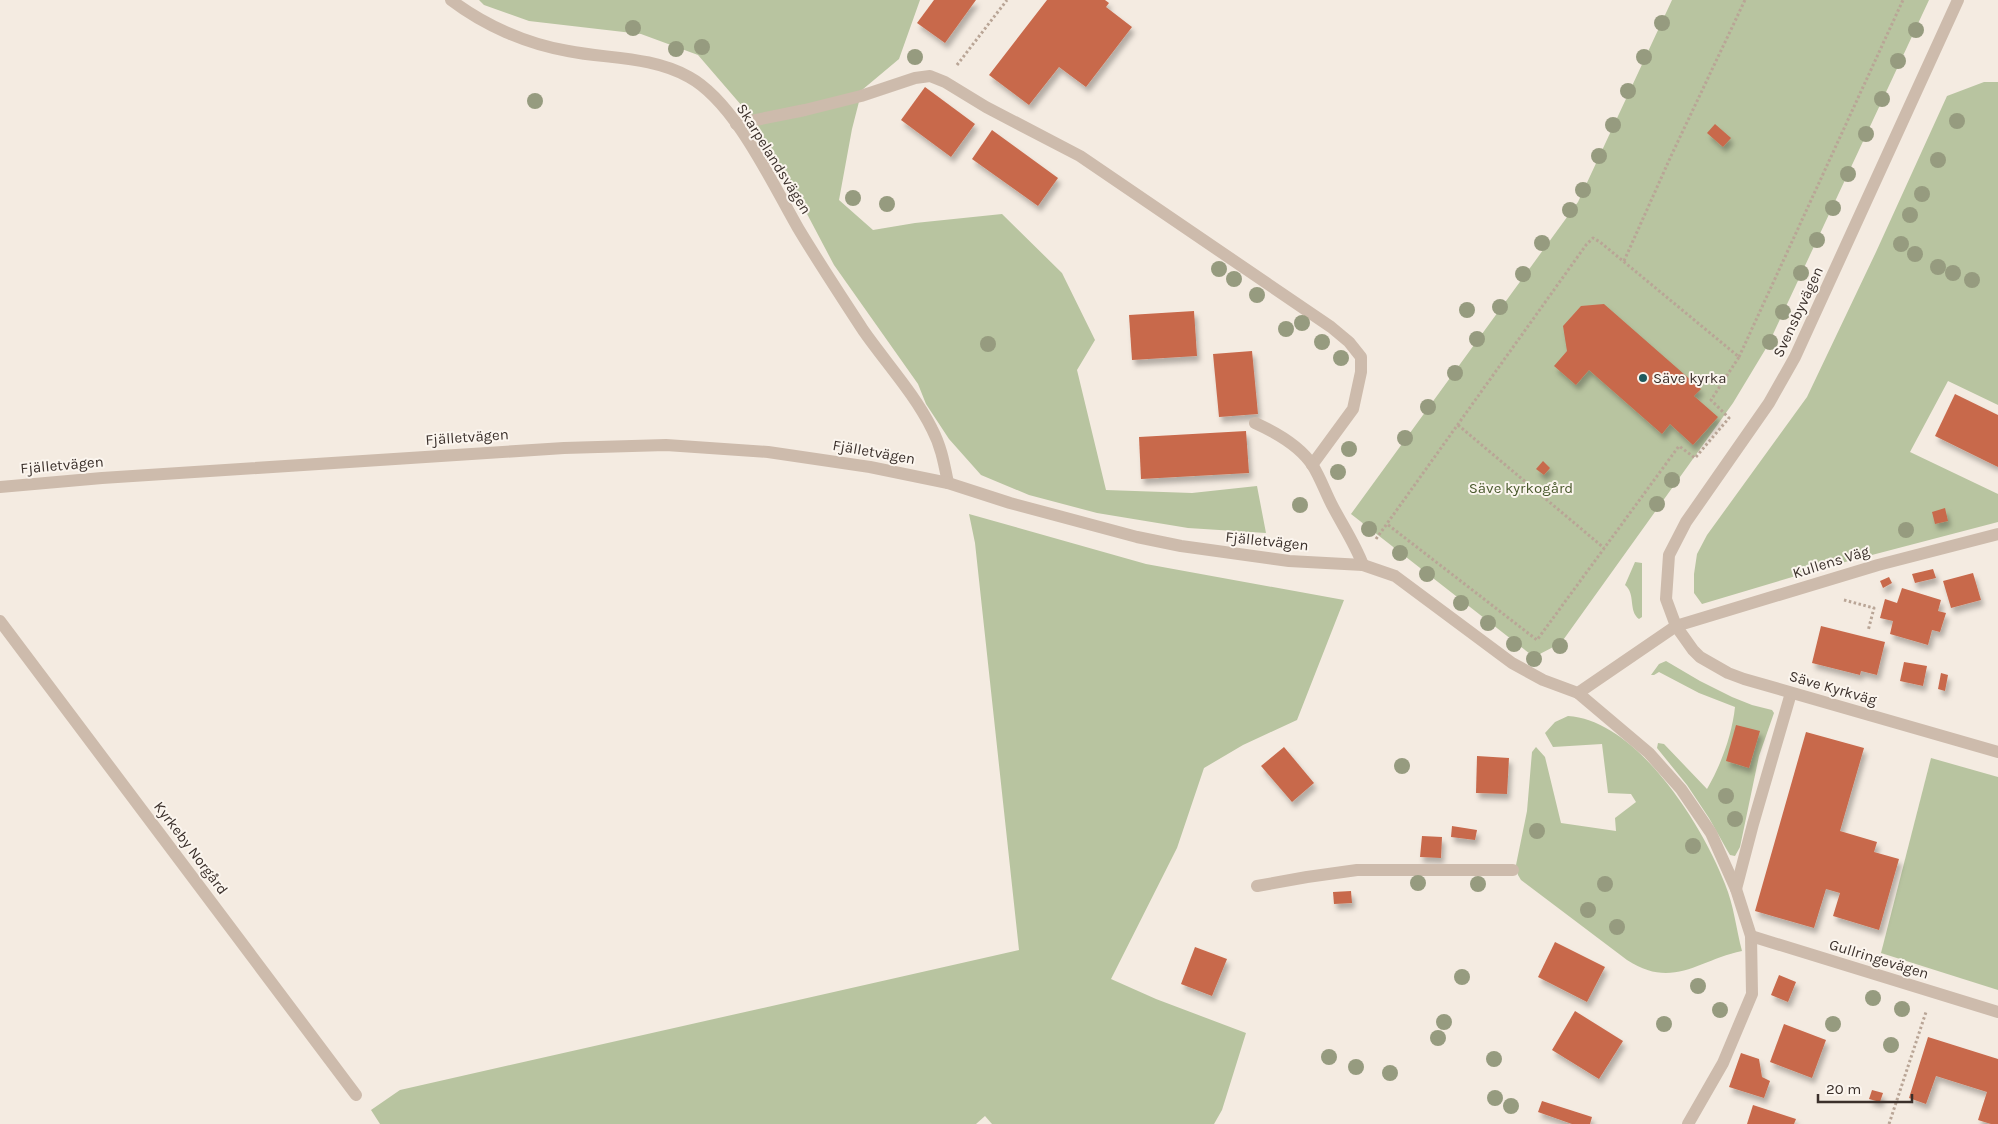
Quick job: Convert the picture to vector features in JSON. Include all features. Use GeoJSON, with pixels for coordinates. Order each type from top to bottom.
{"type":"FeatureCollection","features":[{"type":"Feature","properties":{"kind":"street","name":"Skarpelandsvägen"},"geometry":{"type":"LineString","coordinates":[[451,0],[478,17],[528,41],[567,51],[659,64],[680,72],[703,88],[719,103],[736,124],[820,264],[869,338],[924,414],[942,448],[948,483]]}},
{"type":"Feature","properties":{"kind":"street","name":"Svensbyvägen"},"geometry":{"type":"LineString","coordinates":[[1676,626],[1666,599],[1669,555],[1696,506],[1769,403],[1791,365],[1958,0]]}},
{"type":"Feature","properties":{"kind":"street"},"geometry":{"type":"LineString","coordinates":[[736,124],[861,96],[915,78],[930,76],[945,82],[986,107],[1080,156],[1331,327],[1349,342],[1361,357],[1361,372],[1353,409],[1312,465]]}},
{"type":"Feature","properties":{"kind":"street"},"geometry":{"type":"LineString","coordinates":[[1255,423],[1268,429],[1295,448],[1312,465],[1332,506],[1358,550],[1363,565]]}},
{"type":"Feature","properties":{"kind":"street","name":"Fjälletvägen"},"geometry":{"type":"LineString","coordinates":[[0,486],[437,455],[643,446],[768,452],[870,467],[948,483],[1019,505],[1137,537],[1181,546],[1289,560],[1363,565],[1395,576],[1512,663],[1543,680],[1578,693],[1649,753],[1681,789],[1711,833],[1736,889],[1751,936],[1752,994],[1723,1063],[1688,1124]]}},
{"type":"Feature","properties":{"kind":"street","name":"Kullens Väg"},"geometry":{"type":"LineString","coordinates":[[1676,626],[1878,565],[1998,534]]}},
{"type":"Feature","properties":{"kind":"street","name":"Kyrkeby Norgård"},"geometry":{"type":"LineString","coordinates":[[0,621],[356,1095]]}},
{"type":"Feature","properties":{"kind":"street"},"geometry":{"type":"LineString","coordinates":[[1578,693],[1676,626]]}},
{"type":"Feature","properties":{"kind":"street","name":"Säve Kyrkväg"},"geometry":{"type":"LineString","coordinates":[[1676,626],[1693,650],[1711,664],[1744,679],[1998,752]]}},
{"type":"Feature","properties":{"kind":"street"},"geometry":{"type":"LineString","coordinates":[[1736,889],[1791,693]]}},
{"type":"Feature","properties":{"kind":"street"},"geometry":{"type":"LineString","coordinates":[[1258,886],[1357,870],[1513,870]]}},
{"type":"Feature","properties":{"kind":"street","name":"Gullringevägen"},"geometry":{"type":"LineString","coordinates":[[1751,936],[1998,1012]]}},
{"type":"Feature","properties":{"kind":"path"},"geometry":{"type":"LineString","coordinates":[[945,82],[1007,0]]}},
{"type":"Feature","properties":{"kind":"path"},"geometry":{"type":"LineString","coordinates":[[1624,261],[1671,156],[1745,0]]}},
{"type":"Feature","properties":{"kind":"path"},"geometry":{"type":"LineString","coordinates":[[1387,524],[1537,640],[1679,446],[1695,458],[1729,418],[1711,400],[1739,357],[1903,0]]}},
{"type":"Feature","properties":{"kind":"path"},"geometry":{"type":"LineString","coordinates":[[1358,550],[1373,542],[1387,524],[1587,242],[1593,238],[1597,239],[1624,261],[1739,357]]}},
{"type":"Feature","properties":{"kind":"path"},"geometry":{"type":"LineString","coordinates":[[1458,425],[1604,548]]}},
{"type":"Feature","properties":{"kind":"path"},"geometry":{"type":"LineString","coordinates":[[1830,580],[1837,598],[1874,608],[1868,631]]}},
{"type":"Feature","properties":{"kind":"path"},"geometry":{"type":"LineString","coordinates":[[1890,1124],[1932,992]]}},
{"type":"Feature","properties":{"kind":"green space"},"geometry":{"type":"Polygon","coordinates":[[[479,0],[920,0],[899,59],[862,90],[852,129],[839,200],[873,230],[915,223],[1002,214],[1062,273],[1095,340],[1077,370],[1106,490],[1192,493],[1257,486],[1266,533],[1188,528],[1097,513],[1029,495],[981,475],[949,439],[926,404],[918,384],[834,265],[787,176],[742,106],[698,55],[641,34],[529,21],[484,5],[479,0]]]}},
{"type":"Feature","properties":{"kind":"green space","name":"Säve kyrkogård"},"geometry":{"type":"Polygon","coordinates":[[[1672,0],[1929,0],[1768,345],[1733,403],[1561,643],[1534,657],[1351,514],[1578,202],[1672,0]]]}},
{"type":"Feature","properties":{"kind":"green space"},"geometry":{"type":"Polygon","coordinates":[[[1984,82],[1998,82],[1998,405],[1948,381],[1910,452],[1998,494],[1998,522],[1826,567],[1702,604],[1694,593],[1694,574],[1697,554],[1707,535],[1807,397],[1947,96],[1984,82]]]}},
{"type":"Feature","properties":{"kind":"green space"},"geometry":{"type":"Polygon","coordinates":[[[969,514],[1146,564],[1344,600],[1297,720],[1243,745],[1204,768],[1177,848],[1111,979],[1156,999],[1246,1033],[1222,1110],[1214,1124],[992,1124],[985,1116],[976,1124],[380,1124],[371,1110],[400,1090],[1019,950],[975,543],[969,514]]]}},
{"type":"Feature","properties":{"kind":"green space"},"geometry":{"type":"Polygon","coordinates":[[[1635,562],[1642,563],[1642,617],[1639,619],[1634,612],[1630,593],[1625,585],[1635,562]]]}},
{"type":"Feature","properties":{"kind":"green space"},"geometry":{"type":"Polygon","coordinates":[[[1666,661],[1732,697],[1772,710],[1774,713],[1759,756],[1740,847],[1735,856],[1730,855],[1687,785],[1657,748],[1658,743],[1664,744],[1707,789],[1725,750],[1735,707],[1699,693],[1659,672],[1651,675],[1659,664],[1666,661]]]}},
{"type":"Feature","properties":{"kind":"green space"},"geometry":{"type":"Polygon","coordinates":[[[1568,716],[1594,722],[1619,736],[1642,756],[1684,806],[1715,860],[1725,884],[1731,901],[1742,951],[1672,973],[1658,973],[1643,969],[1627,960],[1521,880],[1516,865],[1527,811],[1532,752],[1536,747],[1545,757],[1561,823],[1616,831],[1615,818],[1636,802],[1631,794],[1608,793],[1602,744],[1553,747],[1545,733],[1555,722],[1568,716]]]}},
{"type":"Feature","properties":{"kind":"green space"},"geometry":{"type":"Polygon","coordinates":[[[1931,758],[1998,777],[1998,990],[1881,953],[1931,758]]]}},
{"type":"Feature","properties":{"kind":"building"},"geometry":{"type":"Polygon","coordinates":[[[934,0],[976,0],[945,43],[917,23],[934,0]]]}},
{"type":"Feature","properties":{"kind":"building"},"geometry":{"type":"Polygon","coordinates":[[[1047,0],[1105,0],[1109,3],[1106,7],[1132,27],[1086,87],[1059,67],[1029,105],[989,75],[1047,0]]]}},
{"type":"Feature","properties":{"kind":"building"},"geometry":{"type":"Polygon","coordinates":[[[925,87],[975,124],[951,157],[901,120],[925,87]]]}},
{"type":"Feature","properties":{"kind":"building"},"geometry":{"type":"Polygon","coordinates":[[[1715,124],[1731,138],[1723,147],[1707,133],[1715,124]]]}},
{"type":"Feature","properties":{"kind":"building"},"geometry":{"type":"Polygon","coordinates":[[[992,130],[1058,178],[1038,206],[972,159],[992,130]]]}},
{"type":"Feature","properties":{"kind":"building","name":"Säve kyrka"},"geometry":{"type":"Polygon","coordinates":[[[1604,304],[1701,389],[1694,396],[1718,417],[1693,445],[1670,424],[1662,434],[1589,370],[1576,385],[1554,366],[1567,351],[1563,326],[1581,306],[1604,304]]]}},
{"type":"Feature","properties":{"kind":"building"},"geometry":{"type":"Polygon","coordinates":[[[1194,311],[1197,356],[1132,360],[1129,315],[1194,311]]]}},
{"type":"Feature","properties":{"kind":"building"},"geometry":{"type":"Polygon","coordinates":[[[1252,351],[1258,414],[1219,417],[1213,354],[1252,351]]]}},
{"type":"Feature","properties":{"kind":"building"},"geometry":{"type":"Polygon","coordinates":[[[1955,394],[1998,415],[1998,467],[1935,436],[1955,394]]]}},
{"type":"Feature","properties":{"kind":"building"},"geometry":{"type":"Polygon","coordinates":[[[1246,431],[1249,473],[1141,479],[1139,437],[1246,431]]]}},
{"type":"Feature","properties":{"kind":"building"},"geometry":{"type":"Polygon","coordinates":[[[1543,461],[1550,468],[1544,475],[1536,469],[1543,461]]]}},
{"type":"Feature","properties":{"kind":"building"},"geometry":{"type":"Polygon","coordinates":[[[1945,508],[1948,521],[1935,524],[1932,512],[1945,508]]]}},
{"type":"Feature","properties":{"kind":"building"},"geometry":{"type":"Polygon","coordinates":[[[1933,569],[1936,578],[1915,583],[1912,574],[1933,569]]]}},
{"type":"Feature","properties":{"kind":"building"},"geometry":{"type":"Polygon","coordinates":[[[1973,573],[1981,600],[1951,608],[1943,581],[1973,573]]]}},
{"type":"Feature","properties":{"kind":"building"},"geometry":{"type":"Polygon","coordinates":[[[1889,577],[1892,583],[1883,588],[1880,581],[1889,577]]]}},
{"type":"Feature","properties":{"kind":"building"},"geometry":{"type":"Polygon","coordinates":[[[1902,588],[1941,600],[1938,611],[1946,613],[1940,632],[1932,630],[1928,645],[1890,634],[1893,621],[1880,618],[1885,599],[1897,603],[1902,588]]]}},
{"type":"Feature","properties":{"kind":"building"},"geometry":{"type":"Polygon","coordinates":[[[1821,626],[1885,642],[1877,675],[1861,671],[1860,675],[1812,663],[1821,626]]]}},
{"type":"Feature","properties":{"kind":"building"},"geometry":{"type":"Polygon","coordinates":[[[1904,662],[1927,666],[1923,686],[1900,681],[1904,662]]]}},
{"type":"Feature","properties":{"kind":"building"},"geometry":{"type":"Polygon","coordinates":[[[1941,673],[1948,675],[1945,691],[1938,689],[1941,673]]]}},
{"type":"Feature","properties":{"kind":"building"},"geometry":{"type":"Polygon","coordinates":[[[1736,725],[1760,731],[1749,768],[1726,761],[1736,725]]]}},
{"type":"Feature","properties":{"kind":"building"},"geometry":{"type":"Polygon","coordinates":[[[1806,732],[1864,748],[1840,831],[1877,842],[1874,852],[1899,859],[1879,930],[1833,916],[1840,893],[1826,889],[1814,928],[1755,911],[1806,732]]]}},
{"type":"Feature","properties":{"kind":"building"},"geometry":{"type":"Polygon","coordinates":[[[1284,747],[1314,783],[1292,802],[1261,766],[1284,747]]]}},
{"type":"Feature","properties":{"kind":"building"},"geometry":{"type":"Polygon","coordinates":[[[1477,756],[1509,758],[1507,794],[1476,793],[1477,756]]]}},
{"type":"Feature","properties":{"kind":"building"},"geometry":{"type":"Polygon","coordinates":[[[1452,826],[1477,830],[1475,840],[1451,837],[1452,826]]]}},
{"type":"Feature","properties":{"kind":"building"},"geometry":{"type":"Polygon","coordinates":[[[1422,836],[1442,837],[1441,858],[1420,857],[1422,836]]]}},
{"type":"Feature","properties":{"kind":"building"},"geometry":{"type":"Polygon","coordinates":[[[1351,891],[1352,903],[1334,904],[1333,892],[1351,891]]]}},
{"type":"Feature","properties":{"kind":"building"},"geometry":{"type":"Polygon","coordinates":[[[1555,942],[1605,967],[1587,1002],[1538,977],[1555,942]]]}},
{"type":"Feature","properties":{"kind":"building"},"geometry":{"type":"Polygon","coordinates":[[[1195,947],[1227,959],[1212,996],[1181,984],[1195,947]]]}},
{"type":"Feature","properties":{"kind":"building"},"geometry":{"type":"Polygon","coordinates":[[[1779,975],[1796,982],[1788,1002],[1771,995],[1779,975]]]}},
{"type":"Feature","properties":{"kind":"building"},"geometry":{"type":"Polygon","coordinates":[[[1575,1011],[1623,1041],[1599,1079],[1552,1050],[1575,1011]]]}},
{"type":"Feature","properties":{"kind":"building"},"geometry":{"type":"Polygon","coordinates":[[[1784,1024],[1826,1040],[1812,1078],[1770,1062],[1784,1024]]]}},
{"type":"Feature","properties":{"kind":"building"},"geometry":{"type":"Polygon","coordinates":[[[1928,1037],[1998,1059],[1998,1124],[1978,1120],[1987,1092],[1936,1076],[1926,1104],[1909,1098],[1928,1037]]]}},
{"type":"Feature","properties":{"kind":"building"},"geometry":{"type":"Polygon","coordinates":[[[1741,1053],[1759,1059],[1762,1077],[1770,1081],[1764,1098],[1729,1087],[1741,1053]]]}},
{"type":"Feature","properties":{"kind":"building"},"geometry":{"type":"Polygon","coordinates":[[[1872,1090],[1883,1093],[1880,1102],[1869,1099],[1872,1090]]]}},
{"type":"Feature","properties":{"kind":"building"},"geometry":{"type":"Polygon","coordinates":[[[1542,1101],[1592,1117],[1590,1124],[1572,1124],[1538,1112],[1542,1101]]]}},
{"type":"Feature","properties":{"kind":"building"},"geometry":{"type":"Polygon","coordinates":[[[1753,1105],[1796,1119],[1794,1124],[1747,1124],[1753,1105]]]}},
{"type":"Feature","properties":{"kind":"place","name":"Säve kyrka"},"geometry":{"type":"Point","coordinates":[1643,378]}}]}
